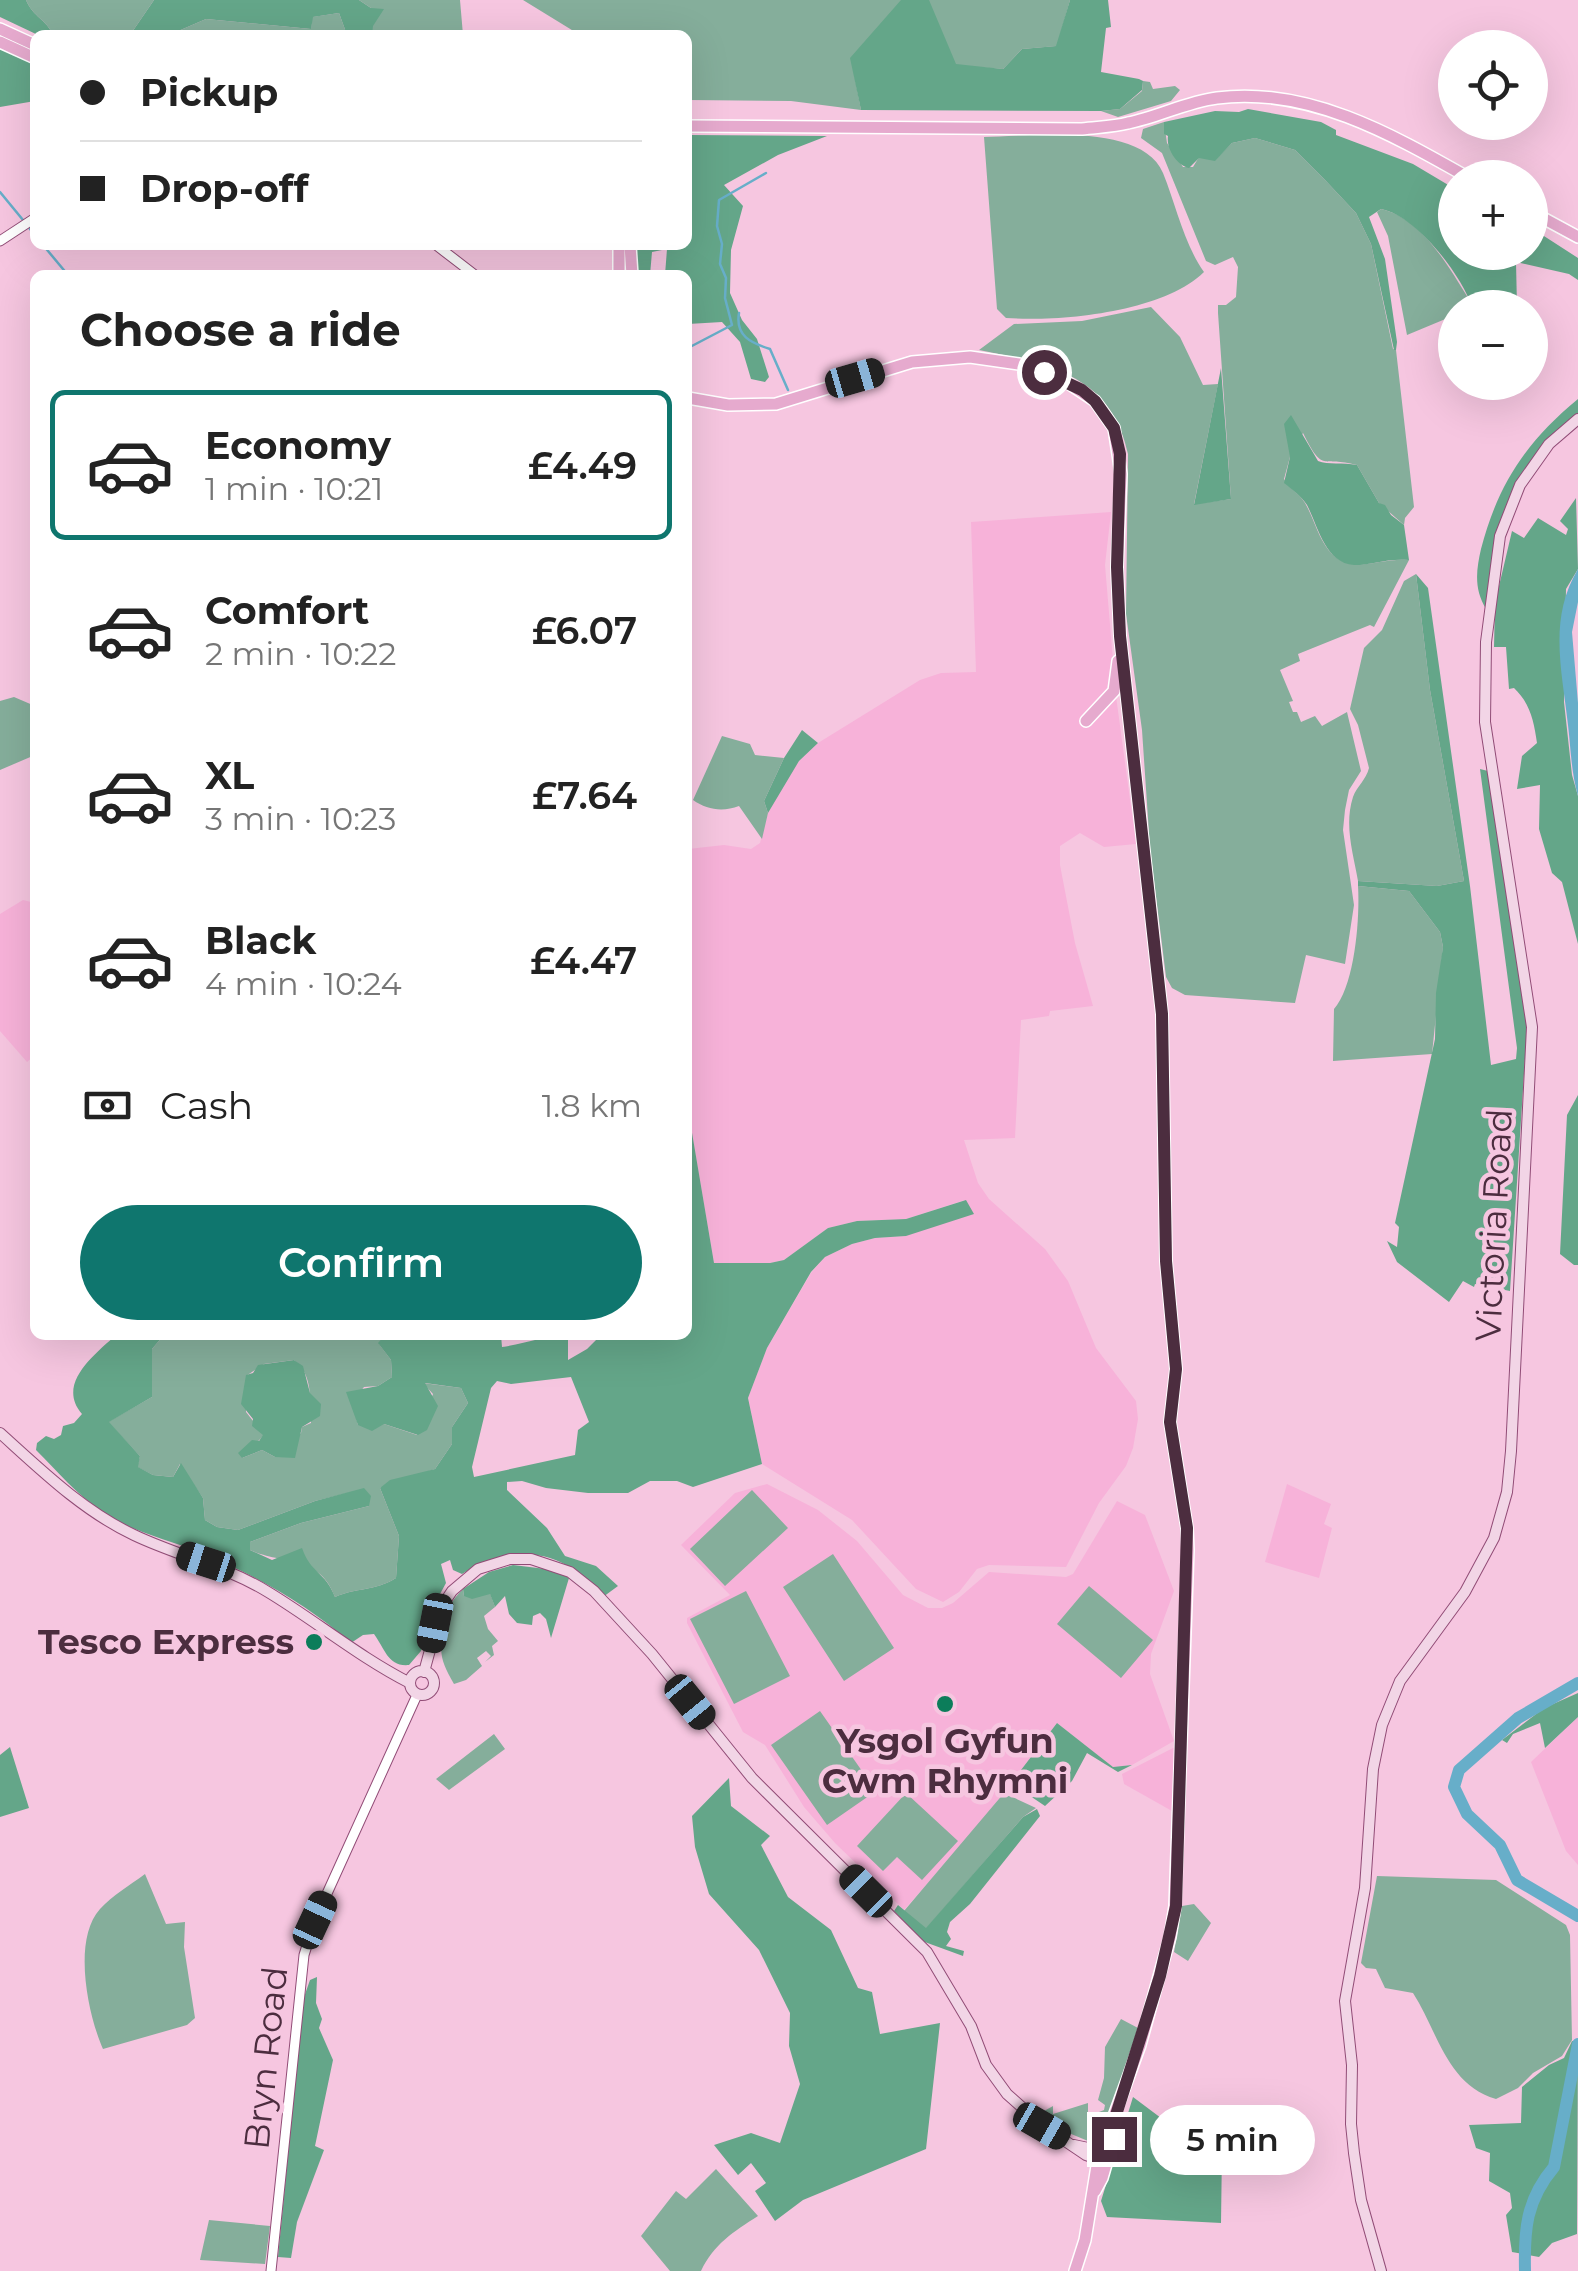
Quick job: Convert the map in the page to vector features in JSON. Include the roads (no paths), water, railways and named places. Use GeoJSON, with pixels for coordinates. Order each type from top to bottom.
{"type":"FeatureCollection","features":[{"type":"Feature","properties":{"kind":"main road"},"geometry":{"type":"LineString","coordinates":[[0,30],[30,43]]}},
{"type":"Feature","properties":{"kind":"main road"},"geometry":{"type":"LineString","coordinates":[[0,42],[30,56]]}},
{"type":"Feature","properties":{"kind":"main road"},"geometry":{"type":"LineString","coordinates":[[692,126],[1112,126],[1215,98],[1272,100],[1356,119],[1438,162]]}},
{"type":"Feature","properties":{"kind":"main road"},"geometry":{"type":"LineString","coordinates":[[1548,221],[1578,237]]}},
{"type":"Feature","properties":{"kind":"main road"},"geometry":{"type":"LineString","coordinates":[[692,399],[728,405],[776,404],[898,366],[954,357],[1019,364],[1082,390],[1106,414],[1118,441],[1120,636],[1162,1014],[1166,1261],[1176,1369],[1170,1422],[1188,1550],[1176,1906],[1160,1976],[1116,2115],[1118,2124],[1094,2192],[1076,2271]]}},
{"type":"Feature","properties":{"kind":"main road","name":"Victoria Road"},"geometry":{"type":"LineString","coordinates":[[1381,2271],[1361,2200],[1352,2138],[1346,1990],[1365,1888],[1372,1769],[1382,1724],[1406,1671],[1480,1566],[1494,1538],[1507,1492],[1532,1027],[1485,722],[1486,642],[1500,536],[1520,484],[1549,444],[1578,419]]}},
{"type":"Feature","properties":{"kind":"main road"},"geometry":{"type":"LineString","coordinates":[[1086,721],[1114,691],[1120,636]]}},
{"type":"Feature","properties":{"kind":"main road"},"geometry":{"type":"LineString","coordinates":[[0,1432],[69,1493],[122,1530],[237,1575],[354,1652],[393,1671],[416,1676],[433,1678],[430,1693],[417,1694],[416,1676],[442,1606],[452,1590],[478,1569],[510,1558],[546,1561],[570,1572],[652,1654],[752,1778],[927,1952],[1006,2094],[1042,2126],[1074,2145],[1104,2156]]}},
{"type":"Feature","properties":{"kind":"street"},"geometry":{"type":"LineString","coordinates":[[0,241],[30,221]]}},
{"type":"Feature","properties":{"kind":"street"},"geometry":{"type":"LineString","coordinates":[[442,250],[468,270]]}},
{"type":"Feature","properties":{"kind":"street","name":"Bryn Road"},"geometry":{"type":"LineString","coordinates":[[271,2271],[304,1956],[315,1920],[417,1694]]}},
{"type":"Feature","properties":{"kind":"water"},"geometry":{"type":"Polygon","coordinates":[[[1578,569],[1578,602],[1572,632],[1578,703],[1578,796],[1561,665],[1560,626],[1578,569]]]}},
{"type":"Feature","properties":{"kind":"waterway"},"geometry":{"type":"LineString","coordinates":[[692,346],[732,325],[725,298],[726,278],[720,264],[719,200],[766,173]]}},
{"type":"Feature","properties":{"kind":"waterway"},"geometry":{"type":"LineString","coordinates":[[0,192],[23,220]]}},
{"type":"Feature","properties":{"kind":"waterway"},"geometry":{"type":"LineString","coordinates":[[47,250],[64,270]]}},
{"type":"Feature","properties":{"kind":"waterway"},"geometry":{"type":"LineString","coordinates":[[739,313],[742,333],[770,349],[788,390]]}},
{"type":"Feature","properties":{"kind":"waterway"},"geometry":{"type":"LineString","coordinates":[[1578,1683],[1518,1718],[1459,1770],[1454,1787],[1467,1814],[1500,1845],[1517,1880],[1578,1916]]}},
{"type":"Feature","properties":{"kind":"waterway"},"geometry":{"type":"LineString","coordinates":[[1525,2271],[1529,2216],[1538,2191],[1554,2167],[1578,2044]]}},
{"type":"Feature","properties":{"kind":"place","name":"Tesco Express"},"geometry":{"type":"Point","coordinates":[314,1642]}},
{"type":"Feature","properties":{"kind":"place","name":"Ysgol Gyfun Cwm Rhymni"},"geometry":{"type":"Point","coordinates":[945,1704]}}]}
